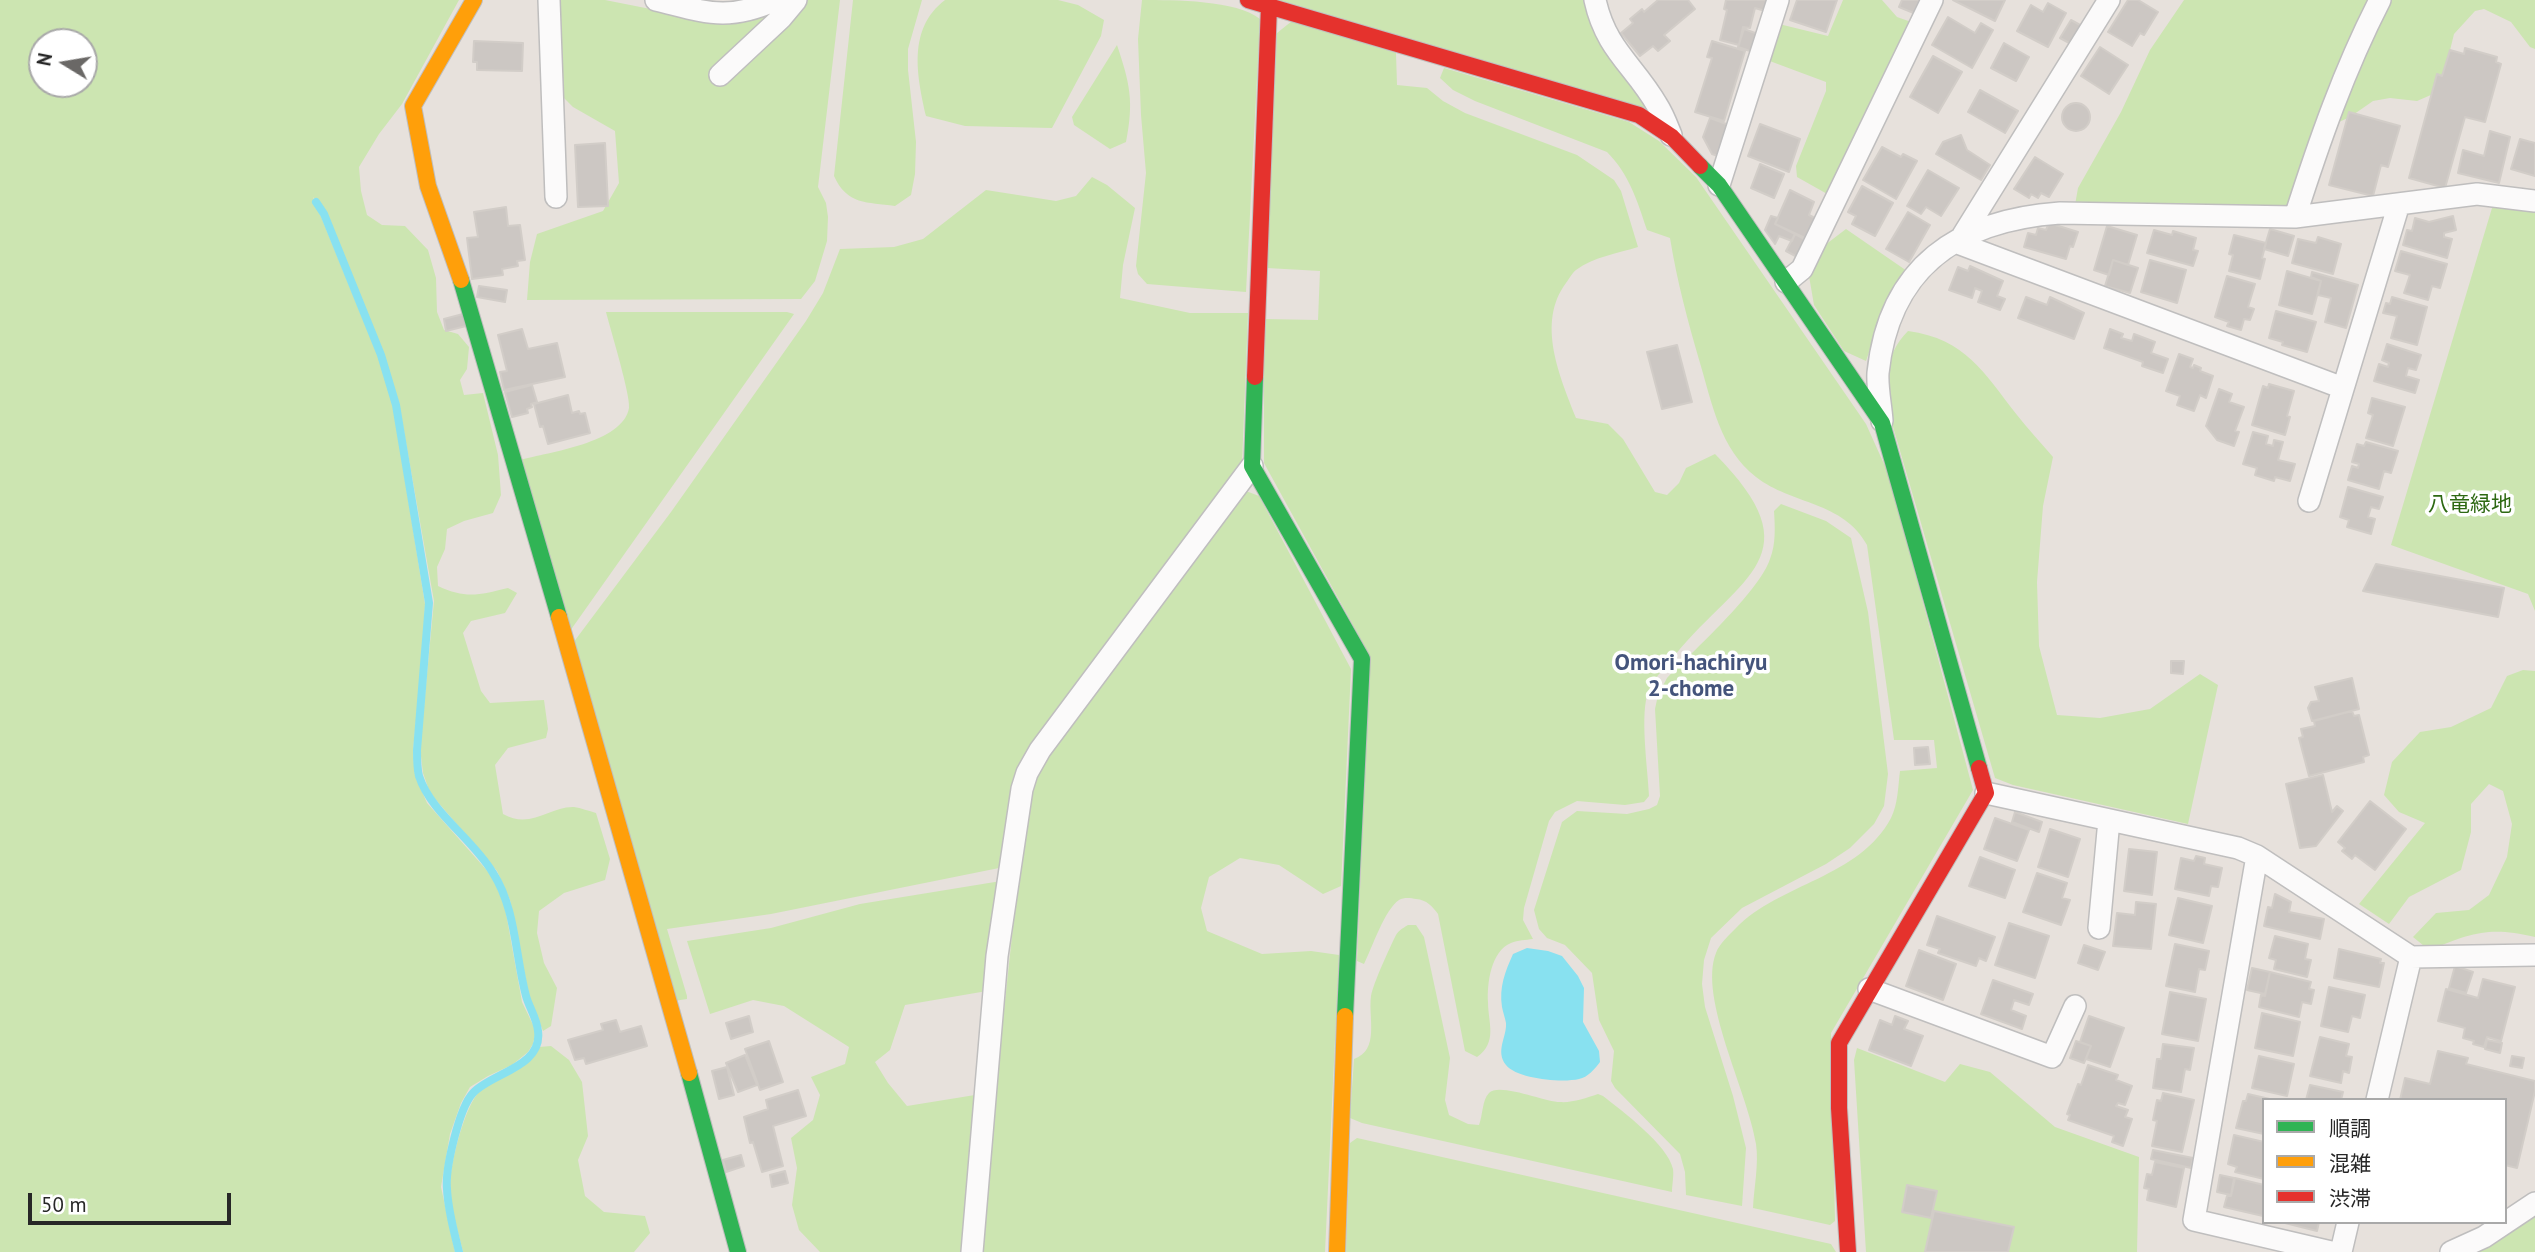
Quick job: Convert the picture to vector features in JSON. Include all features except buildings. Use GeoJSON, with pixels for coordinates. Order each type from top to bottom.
{"type":"FeatureCollection","features":[{"type":"Feature","properties":{"kind":"street"},"geometry":{"type":"LineString","coordinates":[[474,0],[413,106],[428,186],[469,303],[738,1252]]}},
{"type":"Feature","properties":{"kind":"street"},"geometry":{"type":"LineString","coordinates":[[549,0],[556,197]]}},
{"type":"Feature","properties":{"kind":"street"},"geometry":{"type":"LineString","coordinates":[[656,0],[713,13],[732,14],[752,11],[776,0]]}},
{"type":"Feature","properties":{"kind":"street"},"geometry":{"type":"LineString","coordinates":[[720,75],[781,18],[796,0]]}},
{"type":"Feature","properties":{"kind":"street"},"geometry":{"type":"LineString","coordinates":[[1248,0],[1639,115],[1672,137],[1720,185],[1882,423]]}},
{"type":"Feature","properties":{"kind":"street"},"geometry":{"type":"LineString","coordinates":[[1595,0],[1599,19],[1617,53],[1657,104],[1672,137]]}},
{"type":"Feature","properties":{"kind":"street"},"geometry":{"type":"LineString","coordinates":[[1720,185],[1778,0]]}},
{"type":"Feature","properties":{"kind":"street"},"geometry":{"type":"LineString","coordinates":[[1786,282],[1802,269],[1932,0]]}},
{"type":"Feature","properties":{"kind":"street"},"geometry":{"type":"LineString","coordinates":[[1848,1252],[1839,1108],[1839,1043],[1868,989],[1986,793],[1882,423],[1878,374],[1890,315],[1920,269],[1959,238],[2109,0]]}},
{"type":"Feature","properties":{"kind":"street"},"geometry":{"type":"LineString","coordinates":[[2295,217],[2326,120],[2354,49],[2380,0]]}},
{"type":"Feature","properties":{"kind":"street"},"geometry":{"type":"LineString","coordinates":[[1269,6],[1252,466],[1362,659],[1340,1126],[1337,1252]]}},
{"type":"Feature","properties":{"kind":"street"},"geometry":{"type":"LineString","coordinates":[[1959,238],[2014,218],[2060,213],[2295,217],[2477,194],[2535,201]]}},
{"type":"Feature","properties":{"kind":"street"},"geometry":{"type":"LineString","coordinates":[[2309,500],[2399,204]]}},
{"type":"Feature","properties":{"kind":"street"},"geometry":{"type":"LineString","coordinates":[[1959,238],[2343,388]]}},
{"type":"Feature","properties":{"kind":"street"},"geometry":{"type":"LineString","coordinates":[[972,1252],[997,956],[1022,789],[1027,773],[1048,739],[1252,466]]}},
{"type":"Feature","properties":{"kind":"street"},"geometry":{"type":"LineString","coordinates":[[1986,793],[2238,848],[2257,856],[2412,957],[2535,955]]}},
{"type":"Feature","properties":{"kind":"street"},"geometry":{"type":"LineString","coordinates":[[2099,928],[2109,820]]}},
{"type":"Feature","properties":{"kind":"street"},"geometry":{"type":"LineString","coordinates":[[2257,856],[2194,1220],[2331,1252]]}},
{"type":"Feature","properties":{"kind":"street"},"geometry":{"type":"LineString","coordinates":[[2378,1098],[2412,957]]}},
{"type":"Feature","properties":{"kind":"street"},"geometry":{"type":"LineString","coordinates":[[1868,989],[2052,1057],[2075,1006]]}},
{"type":"Feature","properties":{"kind":"street"},"geometry":{"type":"LineString","coordinates":[[2507,1222],[2535,1203]]}},
{"type":"Feature","properties":{"kind":"street"},"geometry":{"type":"LineString","coordinates":[[2341,1252],[2348,1224]]}},
{"type":"Feature","properties":{"kind":"street"},"geometry":{"type":"LineString","coordinates":[[2451,1252],[2484,1237],[2504,1224]]}},
{"type":"Feature","properties":{"kind":"green space"},"geometry":{"type":"Polygon","coordinates":[[[0,0],[459,0],[402,104],[359,167],[361,191],[367,215],[382,225],[405,226],[428,250],[436,278],[437,312],[444,330],[458,334],[469,347],[467,369],[460,380],[464,395],[483,393],[498,455],[501,495],[493,513],[447,529],[445,549],[437,567],[438,586],[457,593],[473,594],[508,588],[517,593],[505,613],[471,621],[463,633],[481,691],[490,703],[544,700],[548,729],[546,738],[508,748],[495,765],[503,814],[523,820],[574,807],[596,813],[610,859],[605,880],[564,893],[539,911],[537,933],[544,963],[557,988],[551,1026],[543,1031],[529,996],[510,900],[497,871],[430,793],[423,773],[420,748],[434,601],[399,403],[383,353],[325,210],[313,197],[378,356],[393,405],[425,604],[413,751],[415,775],[427,803],[491,875],[504,902],[522,1002],[536,1031],[528,1052],[512,1065],[470,1087],[461,1103],[450,1134],[441,1187],[455,1252],[0,1252],[0,0]]]}},
{"type":"Feature","properties":{"kind":"green space"},"geometry":{"type":"Polygon","coordinates":[[[555,0],[605,0],[711,21],[735,23],[794,0],[840,0],[818,187],[826,203],[827,241],[815,281],[801,299],[527,300],[530,262],[537,234],[603,211],[619,183],[615,131],[573,107],[559,93],[555,0]]]}},
{"type":"Feature","properties":{"kind":"green space"},"geometry":{"type":"Polygon","coordinates":[[[853,0],[922,0],[908,49],[916,142],[915,174],[911,195],[895,206],[852,197],[834,176],[853,0]]]}},
{"type":"Feature","properties":{"kind":"green space"},"geometry":{"type":"Polygon","coordinates":[[[945,0],[1058,0],[1078,5],[1104,20],[1101,36],[1052,128],[965,126],[926,116],[918,69],[920,39],[933,12],[945,0]]]}},
{"type":"Feature","properties":{"kind":"green space"},"geometry":{"type":"Polygon","coordinates":[[[1142,0],[1221,5],[1250,13],[1260,19],[1246,292],[1147,284],[1138,274],[1136,266],[1146,173],[1138,39],[1142,0]]]}},
{"type":"Feature","properties":{"kind":"green space"},"geometry":{"type":"Polygon","coordinates":[[[1278,0],[1587,0],[1652,110],[1278,0]]]}},
{"type":"Feature","properties":{"kind":"green space"},"geometry":{"type":"Polygon","coordinates":[[[1843,0],[1882,0],[1897,17],[1914,23],[1829,195],[1797,177],[1796,166],[1826,91],[1826,82],[1767,60],[1779,24],[1828,36],[1843,0]]]}},
{"type":"Feature","properties":{"kind":"green space"},"geometry":{"type":"Polygon","coordinates":[[[2184,0],[2374,0],[2290,205],[2169,210],[2075,205],[2078,188],[2121,112],[2150,50],[2184,0]]]}},
{"type":"Feature","properties":{"kind":"green space"},"geometry":{"type":"Polygon","coordinates":[[[2386,0],[2535,0],[2535,49],[2530,47],[2511,22],[2484,9],[2475,11],[2454,34],[2440,91],[2417,101],[2390,98],[2373,101],[2350,117],[2328,127],[2386,0]]]}},
{"type":"Feature","properties":{"kind":"green space"},"geometry":{"type":"Polygon","coordinates":[[[1292,21],[1396,53],[1397,85],[1427,88],[1465,113],[1577,155],[1614,180],[1621,191],[1638,247],[1598,259],[1576,270],[1557,299],[1553,315],[1552,332],[1558,368],[1576,418],[1608,424],[1623,439],[1655,492],[1667,495],[1679,483],[1686,468],[1715,454],[1745,489],[1761,517],[1764,541],[1758,563],[1743,583],[1675,655],[1649,690],[1644,726],[1649,796],[1644,802],[1625,805],[1577,801],[1555,812],[1549,821],[1524,908],[1523,920],[1533,939],[1511,943],[1504,947],[1495,960],[1488,986],[1490,1039],[1484,1051],[1477,1057],[1465,1051],[1438,914],[1429,904],[1412,898],[1399,900],[1384,920],[1364,964],[1357,961],[1370,656],[1264,463],[1264,319],[1318,320],[1320,271],[1267,268],[1277,33],[1292,21]]]}},
{"type":"Feature","properties":{"kind":"green space"},"geometry":{"type":"Polygon","coordinates":[[[1117,45],[1128,82],[1130,115],[1126,142],[1110,149],[1074,125],[1072,117],[1117,45]]]}},
{"type":"Feature","properties":{"kind":"green space"},"geometry":{"type":"Polygon","coordinates":[[[1444,68],[1629,122],[1659,141],[1696,177],[1866,424],[1889,475],[1973,790],[1831,1033],[1835,1221],[1830,1225],[1753,1208],[1757,1168],[1756,1144],[1719,1019],[1712,972],[1716,953],[1728,936],[1754,913],[1839,867],[1877,838],[1893,813],[1900,771],[1937,768],[1934,740],[1894,740],[1867,545],[1845,520],[1756,477],[1744,466],[1726,439],[1691,332],[1670,238],[1647,230],[1627,178],[1615,160],[1607,152],[1453,90],[1440,78],[1444,68]]]}},
{"type":"Feature","properties":{"kind":"green space"},"geometry":{"type":"Polygon","coordinates":[[[1092,177],[1107,185],[1135,208],[1123,265],[1120,298],[1190,313],[1248,313],[1242,464],[1035,745],[1004,867],[771,914],[667,929],[687,996],[687,999],[674,1001],[573,643],[671,512],[806,321],[823,293],[840,249],[894,247],[923,239],[986,190],[1056,201],[1076,196],[1092,177]]]}},
{"type":"Feature","properties":{"kind":"green space","name":"八竜緑地"},"geometry":{"type":"Polygon","coordinates":[[[2518,206],[2535,210],[2535,611],[2528,594],[2391,545],[2492,208],[2518,206]]]}},
{"type":"Feature","properties":{"kind":"green space"},"geometry":{"type":"Polygon","coordinates":[[[1846,229],[1907,271],[1876,332],[1866,361],[1844,351],[1814,305],[1809,276],[1825,245],[1846,229]]]}},
{"type":"Feature","properties":{"kind":"green space"},"geometry":{"type":"Polygon","coordinates":[[[606,312],[794,314],[570,631],[520,460],[600,438],[624,420],[629,401],[606,312]]]}},
{"type":"Feature","properties":{"kind":"green space"},"geometry":{"type":"Polygon","coordinates":[[[1908,331],[1945,342],[1972,360],[2053,457],[2043,506],[2037,582],[2039,646],[2057,715],[2100,718],[2150,709],[2200,674],[2218,685],[2188,824],[2013,785],[1995,778],[1889,413],[1890,359],[1908,331]]]}},
{"type":"Feature","properties":{"kind":"green space"},"geometry":{"type":"Polygon","coordinates":[[[1246,491],[1259,496],[1351,669],[1341,886],[1323,894],[1279,865],[1240,858],[1209,877],[1201,908],[1207,931],[1262,954],[1311,951],[1339,955],[1325,1252],[978,1252],[1030,790],[1038,768],[1246,491]]]}},
{"type":"Feature","properties":{"kind":"green space"},"geometry":{"type":"Polygon","coordinates":[[[1781,504],[1826,521],[1851,538],[1868,612],[1888,774],[1884,806],[1874,824],[1850,848],[1826,864],[1742,908],[1711,938],[1704,960],[1702,984],[1705,1007],[1746,1148],[1742,1206],[1686,1195],[1685,1172],[1680,1154],[1611,1081],[1614,1051],[1599,1020],[1592,973],[1565,945],[1547,938],[1539,929],[1534,910],[1562,822],[1577,811],[1627,814],[1657,805],[1660,796],[1655,709],[1658,695],[1667,678],[1753,588],[1770,559],[1775,529],[1774,511],[1781,504]]]}},
{"type":"Feature","properties":{"kind":"green space"},"geometry":{"type":"Polygon","coordinates":[[[2523,670],[2535,671],[2535,937],[2505,932],[2481,933],[2429,950],[2413,937],[2436,913],[2469,910],[2489,895],[2507,857],[2512,824],[2503,791],[2489,784],[2471,804],[2471,832],[2461,870],[2409,897],[2389,924],[2359,904],[2425,823],[2399,812],[2384,795],[2392,762],[2420,732],[2451,727],[2491,708],[2507,676],[2523,670]]]}},
{"type":"Feature","properties":{"kind":"green space"},"geometry":{"type":"Polygon","coordinates":[[[1001,881],[987,991],[905,1005],[890,1050],[875,1062],[907,1106],[975,1095],[961,1252],[820,1252],[799,1230],[792,1205],[797,1168],[791,1138],[813,1120],[820,1095],[811,1077],[845,1064],[849,1047],[784,1006],[753,1000],[710,1014],[687,941],[771,928],[860,904],[1001,881]]]}},
{"type":"Feature","properties":{"kind":"green space"},"geometry":{"type":"Polygon","coordinates":[[[1408,925],[1416,925],[1424,937],[1450,1058],[1445,1100],[1449,1115],[1468,1124],[1479,1125],[1485,1100],[1494,1090],[1512,1091],[1560,1102],[1598,1094],[1632,1119],[1663,1150],[1673,1169],[1672,1192],[1362,1123],[1350,1118],[1354,1059],[1362,1055],[1370,1041],[1372,990],[1396,935],[1408,925]]]}},
{"type":"Feature","properties":{"kind":"green space"},"geometry":{"type":"Polygon","coordinates":[[[551,1046],[569,1060],[582,1082],[588,1136],[578,1160],[585,1196],[604,1212],[645,1216],[650,1233],[634,1252],[463,1252],[452,1209],[450,1183],[456,1148],[469,1108],[474,1098],[488,1084],[525,1064],[539,1047],[551,1046]]]}},
{"type":"Feature","properties":{"kind":"green space"},"geometry":{"type":"Polygon","coordinates":[[[1857,1048],[1945,1082],[1960,1064],[1990,1072],[2055,1127],[2139,1157],[2137,1252],[1866,1252],[1854,1060],[1857,1048]]]}},
{"type":"Feature","properties":{"kind":"green space"},"geometry":{"type":"Polygon","coordinates":[[[1357,1138],[1831,1244],[1836,1252],[1346,1252],[1350,1143],[1357,1138]]]}},
{"type":"Feature","properties":{"kind":"green space"},"geometry":{"type":"Polygon","coordinates":[[[2535,1214],[2535,1252],[2469,1252],[2535,1214]]]}},
{"type":"Feature","properties":{"kind":"water"},"geometry":{"type":"Polygon","coordinates":[[[1527,948],[1562,956],[1584,988],[1583,1022],[1599,1051],[1600,1062],[1591,1073],[1582,1078],[1562,1080],[1529,1077],[1512,1070],[1503,1060],[1501,1049],[1506,1023],[1501,1000],[1503,980],[1513,954],[1527,948]]]}},
{"type":"Feature","properties":{"kind":"waterway"},"geometry":{"type":"LineString","coordinates":[[316,202],[324,214],[381,355],[396,405],[429,603],[417,750],[419,776],[433,802],[485,861],[501,887],[511,917],[526,996],[538,1031],[537,1043],[532,1053],[514,1068],[481,1086],[473,1093],[463,1112],[454,1139],[447,1180],[449,1205],[459,1252]]}},
{"type":"Feature","properties":{"kind":"traffic: fast"},"geometry":{"type":"LineString","coordinates":[[1700,166],[1719,185],[1882,423],[1979,768]]}},
{"type":"Feature","properties":{"kind":"traffic: fast"},"geometry":{"type":"LineString","coordinates":[[461,280],[559,617]]}},
{"type":"Feature","properties":{"kind":"traffic: fast"},"geometry":{"type":"LineString","coordinates":[[1255,377],[1252,466],[1362,659],[1345,1016]]}},
{"type":"Feature","properties":{"kind":"traffic: fast"},"geometry":{"type":"LineString","coordinates":[[689,1073],[738,1252]]}},
{"type":"Feature","properties":{"kind":"traffic: slow"},"geometry":{"type":"LineString","coordinates":[[461,280],[428,186],[413,106],[474,0]]}},
{"type":"Feature","properties":{"kind":"traffic: slow"},"geometry":{"type":"LineString","coordinates":[[559,617],[689,1073]]}},
{"type":"Feature","properties":{"kind":"traffic: slow"},"geometry":{"type":"LineString","coordinates":[[1337,1252],[1345,1016]]}},
{"type":"Feature","properties":{"kind":"traffic: jam"},"geometry":{"type":"LineString","coordinates":[[1248,0],[1639,115],[1672,137],[1700,166]]}},
{"type":"Feature","properties":{"kind":"traffic: jam"},"geometry":{"type":"LineString","coordinates":[[1255,377],[1269,6]]}},
{"type":"Feature","properties":{"kind":"traffic: jam"},"geometry":{"type":"LineString","coordinates":[[1848,1252],[1839,1108],[1839,1043],[1986,793],[1979,768]]}},
{"type":"Feature","properties":{"kind":"district","name":"Omori-hachiryu 2-chome"},"geometry":{"type":"Point","coordinates":[1691,676]}}]}
